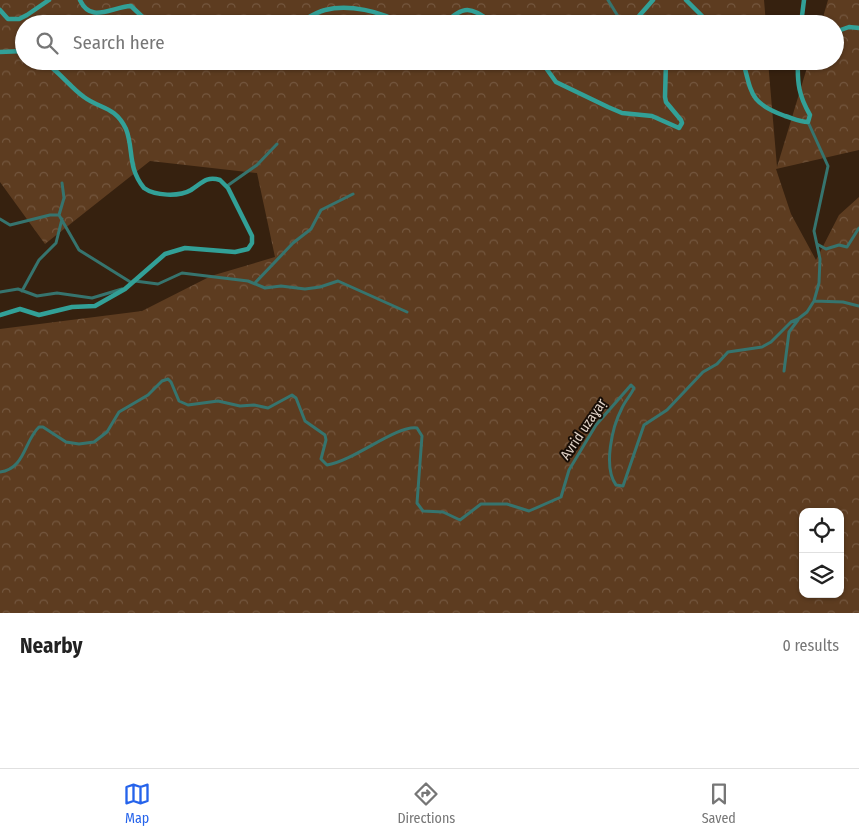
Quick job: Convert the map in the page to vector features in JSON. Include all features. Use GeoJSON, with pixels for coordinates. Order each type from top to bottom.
{"type":"FeatureCollection","features":[{"type":"Feature","properties":{"kind":"street"},"geometry":{"type":"LineString","coordinates":[[25,15],[49,0]]}},
{"type":"Feature","properties":{"kind":"street"},"geometry":{"type":"LineString","coordinates":[[80,0],[86,10],[93,14],[131,6],[140,15]]}},
{"type":"Feature","properties":{"kind":"street"},"geometry":{"type":"LineString","coordinates":[[608,0],[617,15]]}},
{"type":"Feature","properties":{"kind":"street"},"geometry":{"type":"LineString","coordinates":[[641,15],[652,0]]}},
{"type":"Feature","properties":{"kind":"street"},"geometry":{"type":"LineString","coordinates":[[686,0],[701,15]]}},
{"type":"Feature","properties":{"kind":"street"},"geometry":{"type":"LineString","coordinates":[[803,15],[804,0]]}},
{"type":"Feature","properties":{"kind":"street"},"geometry":{"type":"LineString","coordinates":[[314,15],[323,10],[333,8],[374,11],[386,15]]}},
{"type":"Feature","properties":{"kind":"street"},"geometry":{"type":"LineString","coordinates":[[454,15],[466,9],[480,15]]}},
{"type":"Feature","properties":{"kind":"street"},"geometry":{"type":"LineString","coordinates":[[0,10],[8,19],[15,19]]}},
{"type":"Feature","properties":{"kind":"street"},"geometry":{"type":"LineString","coordinates":[[844,29],[849,27],[859,28]]}},
{"type":"Feature","properties":{"kind":"street"},"geometry":{"type":"LineString","coordinates":[[0,52],[15,51]]}},
{"type":"Feature","properties":{"kind":"street"},"geometry":{"type":"LineString","coordinates":[[0,315],[20,309],[40,315],[72,307],[95,306],[125,289],[160,256],[171,251],[185,248],[235,252],[251,246],[252,236],[226,186],[220,180],[209,178],[184,193],[161,194],[147,190],[135,174],[130,158],[126,130],[117,116],[101,104],[85,98],[56,70]]}},
{"type":"Feature","properties":{"kind":"street"},"geometry":{"type":"LineString","coordinates":[[547,70],[556,82],[608,108],[622,113],[652,116],[679,128],[682,123],[666,102],[666,70]]}},
{"type":"Feature","properties":{"kind":"street"},"geometry":{"type":"LineString","coordinates":[[745,70],[751,92],[756,101],[769,110],[808,122]]}},
{"type":"Feature","properties":{"kind":"street"},"geometry":{"type":"LineString","coordinates":[[798,70],[797,84],[802,101],[810,115],[808,122],[828,166],[814,226],[820,259],[819,277],[814,301],[843,302],[859,306]]}},
{"type":"Feature","properties":{"kind":"street"},"geometry":{"type":"LineString","coordinates":[[226,186],[257,165],[278,144]]}},
{"type":"Feature","properties":{"kind":"street"},"geometry":{"type":"LineString","coordinates":[[59,215],[64,198],[62,183]]}},
{"type":"Feature","properties":{"kind":"street"},"geometry":{"type":"LineString","coordinates":[[255,283],[293,243],[311,229],[321,210],[353,194]]}},
{"type":"Feature","properties":{"kind":"street"},"geometry":{"type":"LineString","coordinates":[[0,219],[10,224],[50,215],[59,215]]}},
{"type":"Feature","properties":{"kind":"street"},"geometry":{"type":"LineString","coordinates":[[59,215],[79,250],[134,282],[158,284],[182,273],[255,283],[265,288],[279,286],[305,289],[320,288],[338,280],[407,312]]}},
{"type":"Feature","properties":{"kind":"street"},"geometry":{"type":"LineString","coordinates":[[22,291],[39,260],[56,243],[62,219]]}},
{"type":"Feature","properties":{"kind":"street"},"geometry":{"type":"LineString","coordinates":[[817,244],[826,249],[839,245],[848,247],[859,228]]}},
{"type":"Feature","properties":{"kind":"street"},"geometry":{"type":"LineString","coordinates":[[0,292],[22,291],[37,296],[57,293],[92,298],[125,289]]}},
{"type":"Feature","properties":{"kind":"street","name":"Avrid uzaɣaṛ"},"geometry":{"type":"LineString","coordinates":[[0,472],[16,464],[39,427],[43,427],[66,442],[79,444],[94,442],[107,432],[118,412],[136,403],[162,381],[168,380],[171,382],[179,401],[188,405],[218,401],[240,406],[254,405],[268,408],[292,395],[296,398],[305,421],[325,435],[321,459],[327,465],[348,460],[389,437],[409,428],[417,428],[422,436],[417,503],[423,511],[443,512],[460,520],[480,504],[507,504],[529,511],[561,497],[569,470],[596,425],[629,386],[633,385],[634,388],[618,418],[610,460],[614,481],[620,486],[623,486],[626,482],[638,436],[644,425],[667,410],[703,372],[716,364],[729,351],[762,347],[778,337],[814,301]]}},
{"type":"Feature","properties":{"kind":"street"},"geometry":{"type":"LineString","coordinates":[[784,371],[789,332],[798,319]]}},
{"type":"Feature","properties":{"kind":"green space"},"geometry":{"type":"Polygon","coordinates":[[[0,0],[764,0],[765,15],[15,15],[15,70],[769,70],[777,167],[806,70],[844,70],[844,15],[824,15],[828,0],[859,0],[859,150],[776,169],[791,214],[816,260],[839,215],[859,197],[859,613],[0,613],[0,329],[142,311],[211,276],[275,257],[257,173],[150,161],[45,244],[0,182],[0,0]]]}}]}
